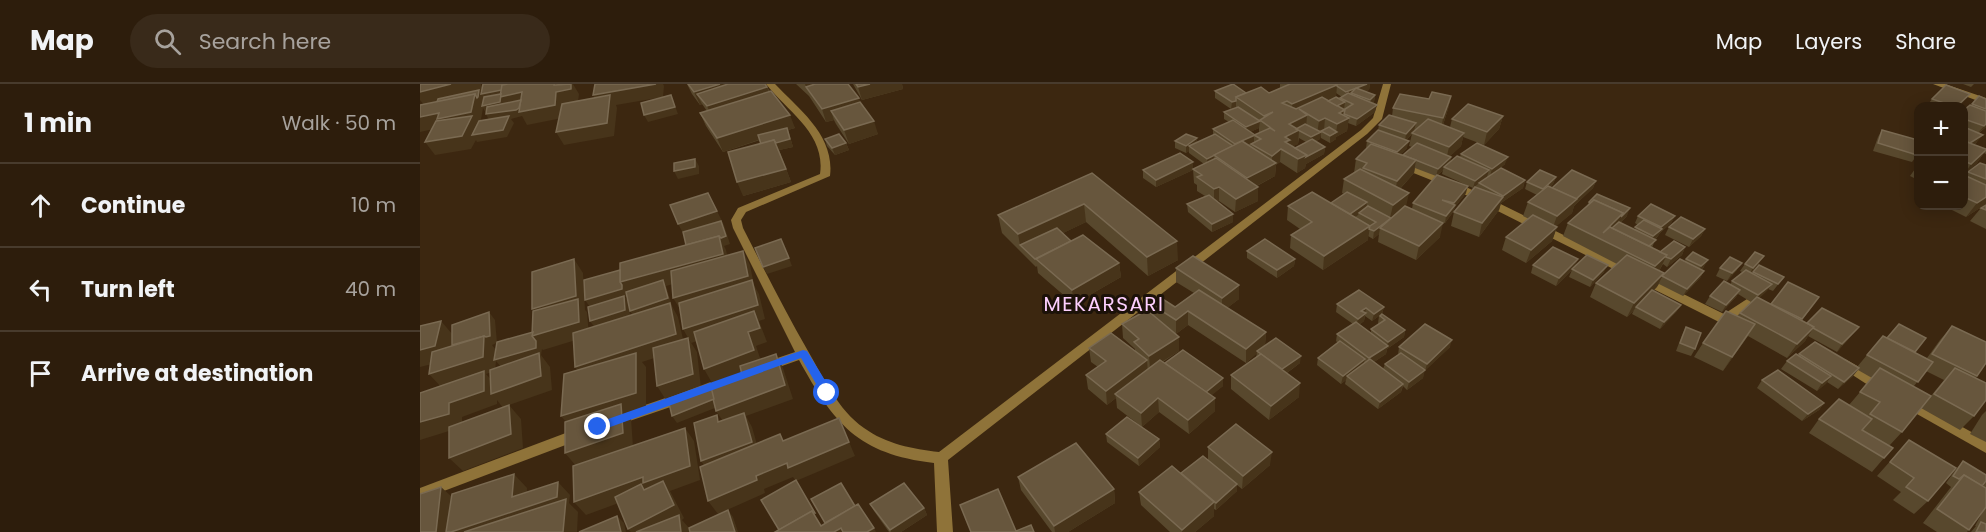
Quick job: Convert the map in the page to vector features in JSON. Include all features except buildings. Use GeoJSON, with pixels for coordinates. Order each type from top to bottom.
{"type":"FeatureCollection","features":[{"type":"Feature","properties":{"kind":"street"},"geometry":{"type":"LineString","coordinates":[[770,84],[813,131],[819,140],[828,167],[825,176],[741,210],[736,220],[803,354],[839,412],[858,431],[895,451],[941,458],[1353,146],[1377,119],[1387,84]]}},
{"type":"Feature","properties":{"kind":"street"},"geometry":{"type":"LineString","coordinates":[[1937,84],[1986,100]]}},
{"type":"Feature","properties":{"kind":"street"},"geometry":{"type":"LineString","coordinates":[[1389,160],[1460,188],[1725,320],[1747,303],[1775,320]]}},
{"type":"Feature","properties":{"kind":"street"},"geometry":{"type":"LineString","coordinates":[[754,371],[803,354]]}},
{"type":"Feature","properties":{"kind":"street"},"geometry":{"type":"LineString","coordinates":[[1832,356],[1986,447]]}},
{"type":"Feature","properties":{"kind":"street"},"geometry":{"type":"LineString","coordinates":[[420,494],[700,391]]}},
{"type":"Feature","properties":{"kind":"street"},"geometry":{"type":"LineString","coordinates":[[941,458],[945,532]]}},
{"type":"Feature","properties":{"kind":"district","name":"MEKARSARI"},"geometry":{"type":"Point","coordinates":[1104,304]}},
{"type":"Feature","properties":{"kind":"route"},"geometry":{"type":"LineString","coordinates":[[598,427],[803,354],[827,393]]}}]}
